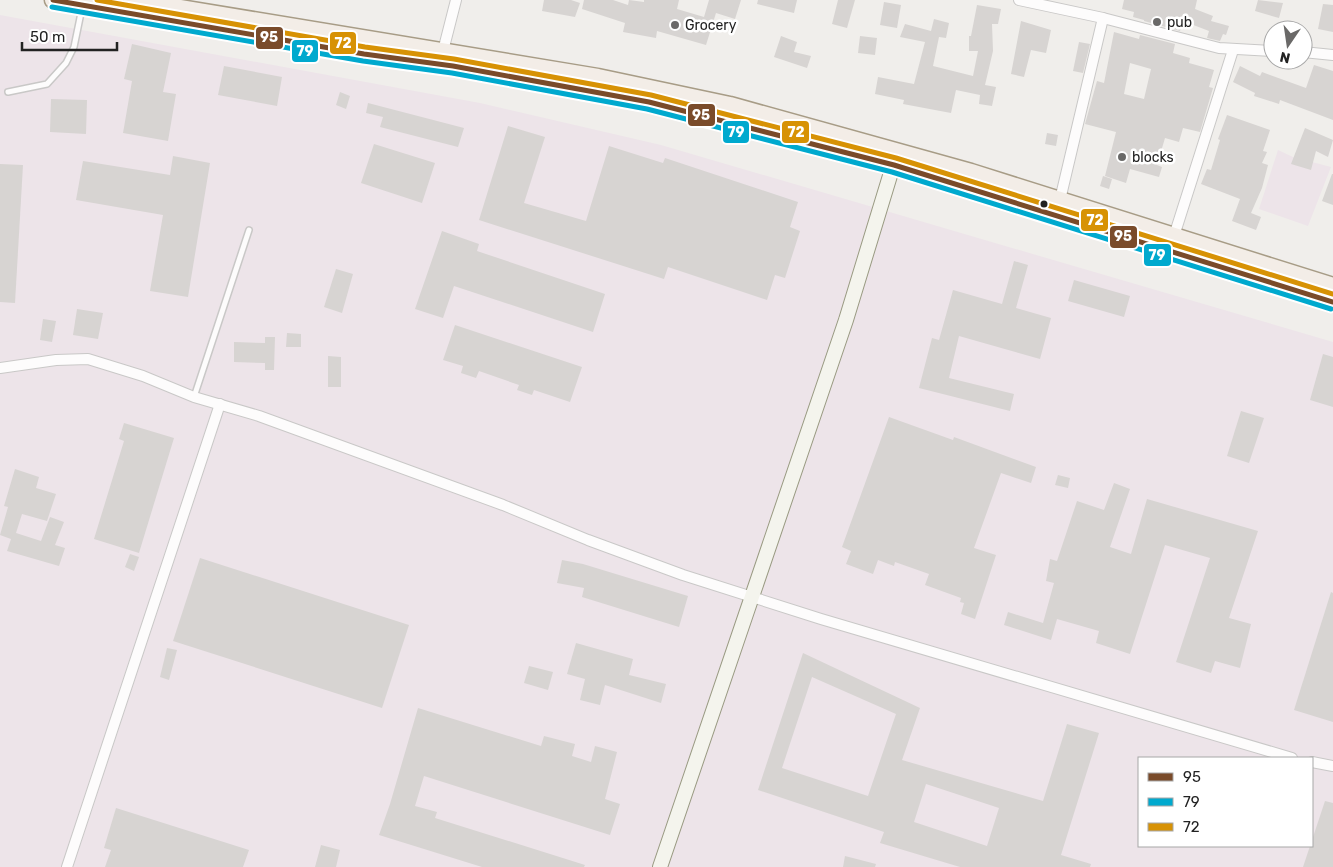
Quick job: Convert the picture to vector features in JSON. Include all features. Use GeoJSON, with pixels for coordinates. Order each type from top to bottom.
{"type":"FeatureCollection","features":[{"type":"Feature","properties":{"kind":"main road"},"geometry":{"type":"LineString","coordinates":[[53,0],[83,6],[122,6],[364,54],[453,66],[578,88],[896,158]]}},
{"type":"Feature","properties":{"kind":"main road"},"geometry":{"type":"LineString","coordinates":[[132,0],[598,76],[730,105],[1058,207],[1333,302]]}},
{"type":"Feature","properties":{"kind":"main road"},"geometry":{"type":"LineString","coordinates":[[1058,207],[1174,236],[1333,286]]}},
{"type":"Feature","properties":{"kind":"street"},"geometry":{"type":"LineString","coordinates":[[442,51],[456,0]]}},
{"type":"Feature","properties":{"kind":"street"},"geometry":{"type":"LineString","coordinates":[[1019,0],[1070,5],[1103,18],[1232,50],[1263,51]]}},
{"type":"Feature","properties":{"kind":"street"},"geometry":{"type":"LineString","coordinates":[[1058,207],[1103,18]]}},
{"type":"Feature","properties":{"kind":"street"},"geometry":{"type":"LineString","coordinates":[[1174,236],[1232,50]]}},
{"type":"Feature","properties":{"kind":"street"},"geometry":{"type":"LineString","coordinates":[[1313,53],[1333,55]]}},
{"type":"Feature","properties":{"kind":"street"},"geometry":{"type":"LineString","coordinates":[[660,867],[852,302],[896,158]]}},
{"type":"Feature","properties":{"kind":"street"},"geometry":{"type":"LineString","coordinates":[[0,368],[56,360],[88,359],[143,376],[194,397],[259,416],[503,505],[588,540],[753,597],[1289,757]]}},
{"type":"Feature","properties":{"kind":"street"},"geometry":{"type":"LineString","coordinates":[[67,867],[220,404]]}},
{"type":"Feature","properties":{"kind":"street"},"geometry":{"type":"LineString","coordinates":[[1313,762],[1333,766]]}},
{"type":"Feature","properties":{"kind":"lane"},"geometry":{"type":"LineString","coordinates":[[8,92],[47,84],[66,63],[74,47],[83,6]]}},
{"type":"Feature","properties":{"kind":"lane"},"geometry":{"type":"LineString","coordinates":[[194,397],[249,230]]}},
{"type":"Feature","properties":{"kind":"shaded area"},"geometry":{"type":"Polygon","coordinates":[[[0,15],[480,103],[661,145],[1333,342],[1333,867],[0,867],[0,15]]]}},
{"type":"Feature","properties":{"kind":"shaded area"},"geometry":{"type":"Polygon","coordinates":[[[1278,150],[1293,157],[1331,167],[1308,226],[1259,209],[1278,150]]]}},
{"type":"Feature","properties":{"kind":"building"},"geometry":{"type":"Polygon","coordinates":[[[544,0],[571,0],[580,3],[575,17],[542,11],[544,0]]]}},
{"type":"Feature","properties":{"kind":"building"},"geometry":{"type":"Polygon","coordinates":[[[584,0],[613,0],[628,5],[629,0],[644,2],[644,0],[679,0],[677,9],[704,17],[709,0],[741,0],[735,19],[716,13],[706,45],[657,31],[656,38],[623,32],[625,23],[582,9],[584,0]]]}},
{"type":"Feature","properties":{"kind":"building"},"geometry":{"type":"Polygon","coordinates":[[[758,0],[797,0],[794,13],[757,4],[758,0]]]}},
{"type":"Feature","properties":{"kind":"building"},"geometry":{"type":"Polygon","coordinates":[[[838,0],[855,0],[847,28],[832,24],[838,0]]]}},
{"type":"Feature","properties":{"kind":"building"},"geometry":{"type":"Polygon","coordinates":[[[1124,0],[1197,0],[1195,9],[1213,16],[1211,21],[1229,26],[1226,35],[1223,34],[1220,41],[1207,38],[1209,31],[1183,21],[1180,31],[1133,17],[1134,12],[1122,9],[1124,0]]]}},
{"type":"Feature","properties":{"kind":"building"},"geometry":{"type":"Polygon","coordinates":[[[1258,0],[1283,3],[1279,18],[1255,11],[1258,0]]]}},
{"type":"Feature","properties":{"kind":"building"},"geometry":{"type":"Polygon","coordinates":[[[884,2],[901,5],[897,28],[880,25],[884,2]]]}},
{"type":"Feature","properties":{"kind":"building"},"geometry":{"type":"Polygon","coordinates":[[[1323,4],[1333,5],[1333,32],[1318,29],[1323,4]]]}},
{"type":"Feature","properties":{"kind":"building"},"geometry":{"type":"Polygon","coordinates":[[[977,5],[1001,9],[998,24],[992,24],[993,51],[985,85],[996,87],[992,106],[979,104],[980,95],[956,90],[951,113],[903,104],[904,100],[875,94],[878,77],[914,84],[925,42],[900,37],[905,24],[931,31],[934,19],[949,23],[946,38],[939,37],[933,66],[973,76],[978,51],[969,51],[969,36],[971,36],[977,5]]]}},
{"type":"Feature","properties":{"kind":"building"},"geometry":{"type":"Polygon","coordinates":[[[1021,21],[1051,30],[1046,53],[1031,50],[1024,77],[1011,74],[1021,21]]]}},
{"type":"Feature","properties":{"kind":"building"},"geometry":{"type":"Polygon","coordinates":[[[1114,32],[1139,39],[1140,35],[1175,44],[1173,53],[1190,58],[1189,63],[1214,70],[1209,87],[1213,88],[1200,132],[1183,128],[1179,142],[1165,138],[1157,165],[1162,167],[1159,177],[1130,169],[1126,183],[1105,176],[1116,132],[1085,124],[1097,81],[1104,83],[1114,32]],[[1130,63],[1124,94],[1144,99],[1151,69],[1130,63]]]}},
{"type":"Feature","properties":{"kind":"building"},"geometry":{"type":"Polygon","coordinates":[[[781,36],[797,42],[794,52],[811,56],[807,68],[774,57],[781,36]]]}},
{"type":"Feature","properties":{"kind":"building"},"geometry":{"type":"Polygon","coordinates":[[[860,36],[877,38],[875,55],[858,53],[860,36]]]}},
{"type":"Feature","properties":{"kind":"building"},"geometry":{"type":"Polygon","coordinates":[[[1079,42],[1090,44],[1083,73],[1073,71],[1079,42]]]}},
{"type":"Feature","properties":{"kind":"building"},"geometry":{"type":"Polygon","coordinates":[[[132,44],[171,53],[163,92],[176,94],[168,141],[123,133],[132,81],[124,79],[132,44]]]}},
{"type":"Feature","properties":{"kind":"building"},"geometry":{"type":"Polygon","coordinates":[[[1314,65],[1333,71],[1333,120],[1280,100],[1279,104],[1254,96],[1255,93],[1233,82],[1240,66],[1260,76],[1262,72],[1306,88],[1314,65]]]}},
{"type":"Feature","properties":{"kind":"building"},"geometry":{"type":"Polygon","coordinates":[[[224,66],[282,77],[277,106],[218,95],[224,66]]]}},
{"type":"Feature","properties":{"kind":"building"},"geometry":{"type":"Polygon","coordinates":[[[340,92],[350,96],[346,109],[336,105],[340,92]]]}},
{"type":"Feature","properties":{"kind":"building"},"geometry":{"type":"Polygon","coordinates":[[[51,99],[87,100],[86,134],[50,132],[51,99]]]}},
{"type":"Feature","properties":{"kind":"building"},"geometry":{"type":"Polygon","coordinates":[[[368,103],[464,128],[458,147],[380,127],[383,117],[366,113],[368,103]]]}},
{"type":"Feature","properties":{"kind":"building"},"geometry":{"type":"Polygon","coordinates":[[[1227,115],[1270,130],[1263,151],[1267,152],[1262,163],[1268,165],[1262,188],[1251,213],[1261,217],[1256,230],[1232,221],[1240,199],[1201,184],[1207,169],[1211,170],[1220,140],[1218,139],[1227,115]]]}},
{"type":"Feature","properties":{"kind":"building"},"geometry":{"type":"Polygon","coordinates":[[[508,126],[545,137],[524,203],[586,221],[609,146],[663,163],[665,158],[798,202],[790,227],[800,231],[785,278],[775,275],[767,300],[668,267],[664,279],[479,220],[508,126]]]}},
{"type":"Feature","properties":{"kind":"building"},"geometry":{"type":"Polygon","coordinates":[[[1305,128],[1333,140],[1328,157],[1316,151],[1311,170],[1291,164],[1305,128]]]}},
{"type":"Feature","properties":{"kind":"building"},"geometry":{"type":"Polygon","coordinates":[[[1047,133],[1058,135],[1056,146],[1045,144],[1047,133]]]}},
{"type":"Feature","properties":{"kind":"building"},"geometry":{"type":"Polygon","coordinates":[[[374,144],[435,163],[422,203],[361,183],[374,144]]]}},
{"type":"Feature","properties":{"kind":"building"},"geometry":{"type":"Polygon","coordinates":[[[173,156],[210,163],[188,297],[150,291],[163,215],[76,200],[83,161],[170,175],[173,156]]]}},
{"type":"Feature","properties":{"kind":"building"},"geometry":{"type":"Polygon","coordinates":[[[0,164],[23,165],[15,303],[0,302],[0,164]]]}},
{"type":"Feature","properties":{"kind":"building"},"geometry":{"type":"Polygon","coordinates":[[[1333,174],[1333,205],[1322,201],[1333,174]]]}},
{"type":"Feature","properties":{"kind":"building"},"geometry":{"type":"Polygon","coordinates":[[[1103,176],[1112,179],[1109,189],[1100,186],[1103,176]]]}},
{"type":"Feature","properties":{"kind":"building"},"geometry":{"type":"Polygon","coordinates":[[[442,231],[479,244],[477,251],[605,294],[593,332],[454,286],[443,318],[415,309],[442,231]]]}},
{"type":"Feature","properties":{"kind":"building"},"geometry":{"type":"Polygon","coordinates":[[[1014,261],[1028,265],[1016,308],[1051,318],[1040,359],[959,336],[949,378],[1014,394],[1010,411],[919,388],[932,338],[939,340],[953,290],[1002,304],[1014,261]]]}},
{"type":"Feature","properties":{"kind":"building"},"geometry":{"type":"Polygon","coordinates":[[[336,269],[353,274],[342,313],[324,307],[336,269]]]}},
{"type":"Feature","properties":{"kind":"building"},"geometry":{"type":"Polygon","coordinates":[[[1074,280],[1130,296],[1124,317],[1068,301],[1074,280]]]}},
{"type":"Feature","properties":{"kind":"building"},"geometry":{"type":"Polygon","coordinates":[[[77,309],[103,313],[98,339],[73,335],[77,309]]]}},
{"type":"Feature","properties":{"kind":"building"},"geometry":{"type":"Polygon","coordinates":[[[43,319],[56,321],[52,342],[40,340],[43,319]]]}},
{"type":"Feature","properties":{"kind":"building"},"geometry":{"type":"Polygon","coordinates":[[[455,325],[582,367],[570,402],[534,390],[532,395],[517,390],[519,385],[479,371],[476,378],[461,373],[463,366],[443,360],[455,325]]]}},
{"type":"Feature","properties":{"kind":"building"},"geometry":{"type":"Polygon","coordinates":[[[287,333],[301,334],[301,347],[286,347],[287,333]]]}},
{"type":"Feature","properties":{"kind":"building"},"geometry":{"type":"Polygon","coordinates":[[[265,337],[275,337],[274,370],[265,370],[265,363],[234,362],[234,342],[265,343],[265,337]]]}},
{"type":"Feature","properties":{"kind":"building"},"geometry":{"type":"Polygon","coordinates":[[[1323,354],[1333,357],[1333,407],[1310,400],[1323,354]]]}},
{"type":"Feature","properties":{"kind":"building"},"geometry":{"type":"Polygon","coordinates":[[[328,356],[341,357],[341,387],[328,387],[328,356]]]}},
{"type":"Feature","properties":{"kind":"building"},"geometry":{"type":"Polygon","coordinates":[[[1241,411],[1264,418],[1249,463],[1227,456],[1241,411]]]}},
{"type":"Feature","properties":{"kind":"building"},"geometry":{"type":"Polygon","coordinates":[[[889,417],[953,440],[954,437],[1036,467],[1031,483],[1001,473],[974,548],[996,555],[975,619],[961,614],[964,603],[960,602],[961,598],[925,585],[929,574],[895,562],[894,566],[878,560],[873,574],[846,564],[851,551],[842,547],[889,417]]]}},
{"type":"Feature","properties":{"kind":"building"},"geometry":{"type":"Polygon","coordinates":[[[124,423],[174,438],[139,553],[94,539],[124,441],[119,439],[124,423]]]}},
{"type":"Feature","properties":{"kind":"building"},"geometry":{"type":"Polygon","coordinates":[[[15,469],[39,477],[36,488],[56,494],[47,521],[22,514],[16,533],[41,541],[50,517],[64,522],[55,545],[65,548],[59,566],[7,551],[11,539],[0,535],[8,507],[4,506],[15,469]]]}},
{"type":"Feature","properties":{"kind":"building"},"geometry":{"type":"Polygon","coordinates":[[[1058,475],[1070,478],[1068,488],[1055,485],[1058,475]]]}},
{"type":"Feature","properties":{"kind":"building"},"geometry":{"type":"Polygon","coordinates":[[[1114,483],[1130,489],[1110,547],[1131,554],[1147,499],[1258,531],[1229,618],[1251,624],[1240,668],[1215,661],[1211,673],[1176,662],[1210,558],[1165,545],[1130,654],[1096,643],[1099,631],[1057,619],[1051,640],[1004,625],[1008,612],[1043,623],[1054,583],[1046,581],[1050,559],[1057,561],[1077,501],[1104,510],[1114,483]]]}},
{"type":"Feature","properties":{"kind":"building"},"geometry":{"type":"Polygon","coordinates":[[[130,554],[139,557],[134,571],[125,567],[130,554]]]}},
{"type":"Feature","properties":{"kind":"building"},"geometry":{"type":"Polygon","coordinates":[[[200,558],[409,625],[382,708],[173,641],[200,558]]]}},
{"type":"Feature","properties":{"kind":"building"},"geometry":{"type":"Polygon","coordinates":[[[562,560],[583,564],[688,596],[679,627],[582,597],[584,588],[557,583],[562,560]]]}},
{"type":"Feature","properties":{"kind":"building"},"geometry":{"type":"Polygon","coordinates":[[[1331,592],[1333,593],[1333,722],[1294,710],[1331,592]]]}},
{"type":"Feature","properties":{"kind":"building"},"geometry":{"type":"Polygon","coordinates":[[[576,643],[633,659],[629,675],[666,684],[661,703],[605,685],[600,705],[580,700],[585,679],[567,674],[576,643]]]}},
{"type":"Feature","properties":{"kind":"building"},"geometry":{"type":"Polygon","coordinates":[[[167,648],[177,650],[169,680],[160,677],[167,648]]]}},
{"type":"Feature","properties":{"kind":"building"},"geometry":{"type":"Polygon","coordinates":[[[803,653],[920,708],[902,760],[1043,801],[1067,724],[1099,733],[1061,855],[1091,864],[1090,867],[960,867],[880,843],[884,832],[758,790],[803,653]],[[812,677],[782,768],[868,796],[896,714],[812,677]],[[926,784],[914,822],[987,846],[999,808],[926,784]]]}},
{"type":"Feature","properties":{"kind":"building"},"geometry":{"type":"Polygon","coordinates":[[[529,666],[553,672],[548,690],[524,683],[529,666]]]}},
{"type":"Feature","properties":{"kind":"building"},"geometry":{"type":"Polygon","coordinates":[[[418,708],[541,746],[544,736],[575,744],[572,756],[591,762],[595,746],[617,752],[605,799],[620,804],[610,835],[424,776],[415,806],[437,812],[435,818],[585,865],[584,867],[482,867],[379,835],[418,708]]]}},
{"type":"Feature","properties":{"kind":"building"},"geometry":{"type":"Polygon","coordinates":[[[1325,801],[1333,803],[1333,867],[1303,867],[1310,847],[1313,847],[1313,837],[1325,801]]]}},
{"type":"Feature","properties":{"kind":"building"},"geometry":{"type":"Polygon","coordinates":[[[116,808],[249,850],[243,867],[105,867],[111,850],[104,848],[116,808]]]}},
{"type":"Feature","properties":{"kind":"building"},"geometry":{"type":"Polygon","coordinates":[[[321,845],[340,850],[336,867],[315,867],[321,845]]]}},
{"type":"Feature","properties":{"kind":"building"},"geometry":{"type":"Polygon","coordinates":[[[845,856],[876,864],[875,867],[843,867],[845,856]]]}},
{"type":"Feature","properties":{"kind":"transit line","name":"95"},"geometry":{"type":"LineString","coordinates":[[53,0],[364,54],[453,66],[649,102],[894,165],[1333,302]]}},
{"type":"Feature","properties":{"kind":"transit line","name":"72"},"geometry":{"type":"LineString","coordinates":[[97,0],[365,47],[454,59],[651,95],[896,158],[1333,294]]}},
{"type":"Feature","properties":{"kind":"transit line","name":"79"},"geometry":{"type":"LineString","coordinates":[[52,7],[363,61],[452,73],[647,109],[892,172],[1331,309]]}},
{"type":"Feature","properties":{"kind":"place","name":"pub"},"geometry":{"type":"Point","coordinates":[1157,22]}},
{"type":"Feature","properties":{"kind":"place","name":"Grocery"},"geometry":{"type":"Point","coordinates":[675,25]}},
{"type":"Feature","properties":{"kind":"place","name":"blocks"},"geometry":{"type":"Point","coordinates":[1122,157]}}]}
